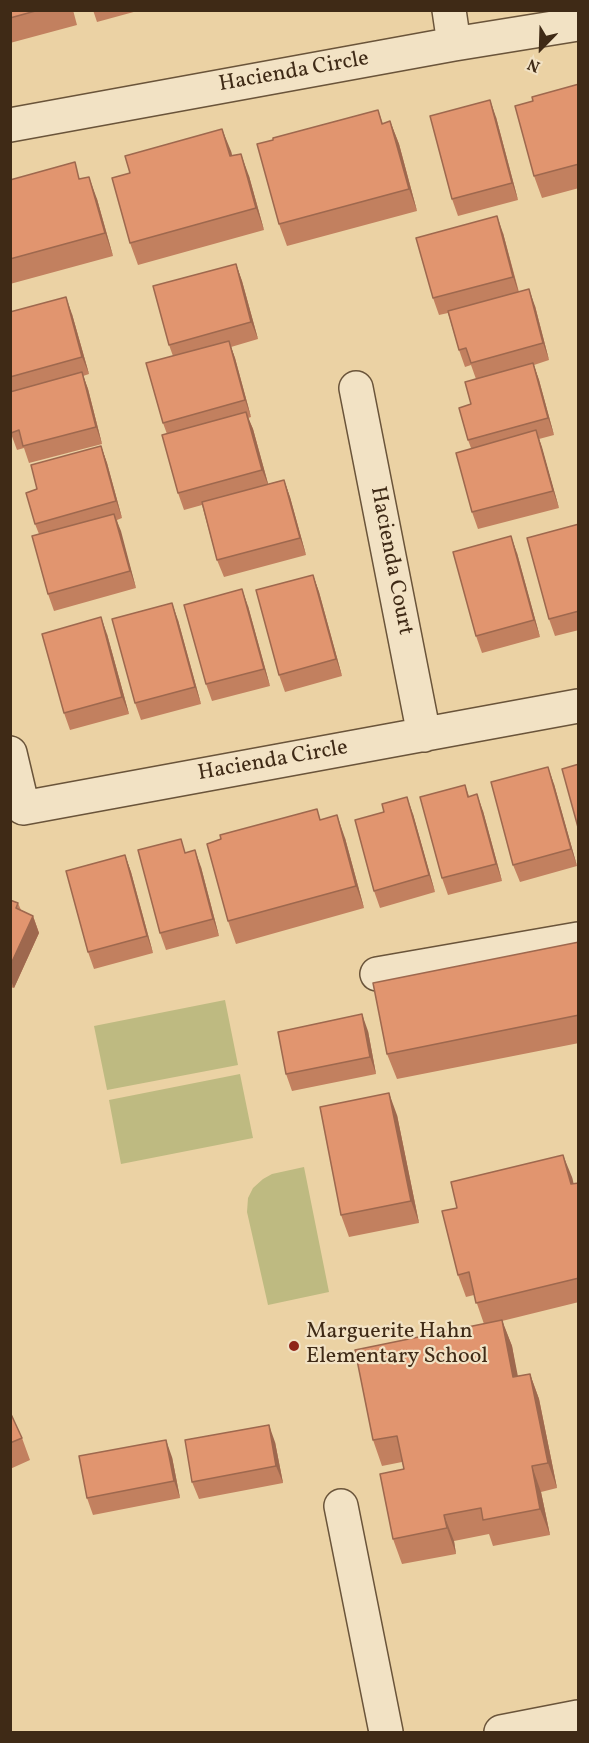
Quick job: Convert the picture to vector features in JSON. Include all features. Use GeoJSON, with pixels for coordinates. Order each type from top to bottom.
{"type":"FeatureCollection","features":[{"type":"Feature","properties":{"kind":"street"},"geometry":{"type":"LineString","coordinates":[[449,10],[454,44]]}},
{"type":"Feature","properties":{"kind":"street","name":"Hacienda Circle"},"geometry":{"type":"LineString","coordinates":[[10,125],[454,44],[579,24]]}},
{"type":"Feature","properties":{"kind":"street","name":"Hacienda Court"},"geometry":{"type":"LineString","coordinates":[[356,387],[424,735]]}},
{"type":"Feature","properties":{"kind":"street","name":"Hacienda Circle"},"geometry":{"type":"LineString","coordinates":[[10,753],[23,808],[579,706]]}},
{"type":"Feature","properties":{"kind":"street"},"geometry":{"type":"LineString","coordinates":[[377,974],[579,939]]}},
{"type":"Feature","properties":{"kind":"street"},"geometry":{"type":"LineString","coordinates":[[341,1506],[386,1732]]}},
{"type":"Feature","properties":{"kind":"street"},"geometry":{"type":"LineString","coordinates":[[501,1732],[579,1717]]}},
{"type":"Feature","properties":{"kind":"shaded area"},"geometry":{"type":"Polygon","coordinates":[[[225,1000],[238,1065],[107,1090],[94,1026],[225,1000]]]}},
{"type":"Feature","properties":{"kind":"shaded area"},"geometry":{"type":"Polygon","coordinates":[[[240,1074],[253,1138],[121,1164],[109,1100],[240,1074]]]}},
{"type":"Feature","properties":{"kind":"shaded area"},"geometry":{"type":"Polygon","coordinates":[[[304,1167],[329,1292],[268,1305],[247,1212],[248,1198],[253,1188],[272,1174],[304,1167]]]}},
{"type":"Feature","properties":{"kind":"building"},"geometry":{"type":"Polygon","coordinates":[[[10,10],[39,10],[10,18],[10,10]]]}},
{"type":"Feature","properties":{"kind":"building"},"geometry":{"type":"Polygon","coordinates":[[[579,84],[579,164],[534,176],[515,106],[533,101],[532,97],[579,84]]]}},
{"type":"Feature","properties":{"kind":"building"},"geometry":{"type":"Polygon","coordinates":[[[490,100],[512,183],[452,199],[430,116],[490,100]]]}},
{"type":"Feature","properties":{"kind":"building"},"geometry":{"type":"Polygon","coordinates":[[[378,110],[382,124],[390,121],[409,189],[279,224],[257,144],[378,110]]]}},
{"type":"Feature","properties":{"kind":"building"},"geometry":{"type":"Polygon","coordinates":[[[222,129],[230,156],[241,154],[256,208],[130,243],[112,178],[130,173],[125,156],[222,129]]]}},
{"type":"Feature","properties":{"kind":"building"},"geometry":{"type":"Polygon","coordinates":[[[75,162],[79,179],[89,177],[105,233],[10,259],[10,180],[75,162]]]}},
{"type":"Feature","properties":{"kind":"building"},"geometry":{"type":"Polygon","coordinates":[[[497,216],[513,277],[433,298],[416,238],[497,216]]]}},
{"type":"Feature","properties":{"kind":"building"},"geometry":{"type":"Polygon","coordinates":[[[236,264],[251,322],[169,345],[153,286],[236,264]]]}},
{"type":"Feature","properties":{"kind":"building"},"geometry":{"type":"Polygon","coordinates":[[[529,289],[543,343],[471,363],[466,348],[459,350],[448,311],[529,289]]]}},
{"type":"Feature","properties":{"kind":"building"},"geometry":{"type":"Polygon","coordinates":[[[66,297],[82,357],[10,377],[10,312],[66,297]]]}},
{"type":"Feature","properties":{"kind":"building"},"geometry":{"type":"Polygon","coordinates":[[[229,341],[245,400],[163,423],[146,363],[229,341]]]}},
{"type":"Feature","properties":{"kind":"building"},"geometry":{"type":"Polygon","coordinates":[[[533,363],[548,418],[468,440],[459,408],[471,404],[465,382],[533,363]]]}},
{"type":"Feature","properties":{"kind":"building"},"geometry":{"type":"Polygon","coordinates":[[[82,372],[96,427],[23,446],[19,430],[11,433],[10,431],[10,392],[82,372]]]}},
{"type":"Feature","properties":{"kind":"building"},"geometry":{"type":"Polygon","coordinates":[[[246,412],[262,470],[178,493],[162,435],[246,412]]]}},
{"type":"Feature","properties":{"kind":"building"},"geometry":{"type":"Polygon","coordinates":[[[536,430],[553,491],[472,512],[456,453],[536,430]]]}},
{"type":"Feature","properties":{"kind":"building"},"geometry":{"type":"Polygon","coordinates":[[[101,446],[116,501],[35,524],[26,493],[37,489],[31,465],[101,446]]]}},
{"type":"Feature","properties":{"kind":"building"},"geometry":{"type":"Polygon","coordinates":[[[284,480],[300,538],[217,560],[202,502],[284,480]]]}},
{"type":"Feature","properties":{"kind":"building"},"geometry":{"type":"Polygon","coordinates":[[[114,514],[130,571],[48,594],[32,536],[114,514]]]}},
{"type":"Feature","properties":{"kind":"building"},"geometry":{"type":"Polygon","coordinates":[[[579,524],[579,611],[549,619],[527,538],[579,524]]]}},
{"type":"Feature","properties":{"kind":"building"},"geometry":{"type":"Polygon","coordinates":[[[511,536],[534,620],[476,636],[453,552],[511,536]]]}},
{"type":"Feature","properties":{"kind":"building"},"geometry":{"type":"Polygon","coordinates":[[[313,575],[336,659],[279,675],[256,590],[313,575]]]}},
{"type":"Feature","properties":{"kind":"building"},"geometry":{"type":"Polygon","coordinates":[[[242,589],[264,669],[206,684],[184,605],[242,589]]]}},
{"type":"Feature","properties":{"kind":"building"},"geometry":{"type":"Polygon","coordinates":[[[172,603],[195,687],[135,703],[112,619],[172,603]]]}},
{"type":"Feature","properties":{"kind":"building"},"geometry":{"type":"Polygon","coordinates":[[[101,617],[122,697],[64,713],[42,634],[101,617]]]}},
{"type":"Feature","properties":{"kind":"building"},"geometry":{"type":"Polygon","coordinates":[[[579,764],[579,831],[562,769],[579,764]]]}},
{"type":"Feature","properties":{"kind":"building"},"geometry":{"type":"Polygon","coordinates":[[[548,767],[571,849],[513,865],[491,782],[548,767]]]}},
{"type":"Feature","properties":{"kind":"building"},"geometry":{"type":"Polygon","coordinates":[[[465,785],[468,797],[477,794],[496,864],[442,878],[420,797],[465,785]]]}},
{"type":"Feature","properties":{"kind":"building"},"geometry":{"type":"Polygon","coordinates":[[[407,797],[429,875],[374,891],[355,820],[384,812],[382,804],[407,797]]]}},
{"type":"Feature","properties":{"kind":"building"},"geometry":{"type":"Polygon","coordinates":[[[317,809],[320,820],[337,815],[356,886],[228,921],[207,844],[221,839],[220,835],[317,809]]]}},
{"type":"Feature","properties":{"kind":"building"},"geometry":{"type":"Polygon","coordinates":[[[181,839],[185,853],[195,850],[213,919],[160,933],[138,850],[181,839]]]}},
{"type":"Feature","properties":{"kind":"building"},"geometry":{"type":"Polygon","coordinates":[[[125,855],[147,936],[88,952],[66,871],[125,855]]]}},
{"type":"Feature","properties":{"kind":"building"},"geometry":{"type":"Polygon","coordinates":[[[10,900],[18,903],[16,908],[33,916],[10,966],[10,900]]]}},
{"type":"Feature","properties":{"kind":"building"},"geometry":{"type":"Polygon","coordinates":[[[579,942],[579,1015],[387,1054],[373,983],[579,942]]]}},
{"type":"Feature","properties":{"kind":"building"},"geometry":{"type":"Polygon","coordinates":[[[362,1014],[370,1057],[286,1074],[278,1032],[362,1014]]]}},
{"type":"Feature","properties":{"kind":"building"},"geometry":{"type":"Polygon","coordinates":[[[389,1093],[411,1201],[341,1215],[320,1107],[389,1093]]]}},
{"type":"Feature","properties":{"kind":"building"},"geometry":{"type":"Polygon","coordinates":[[[563,1155],[571,1184],[579,1183],[579,1278],[476,1303],[469,1272],[458,1275],[442,1211],[457,1208],[451,1182],[563,1155]]]}},
{"type":"Feature","properties":{"kind":"building"},"geometry":{"type":"Polygon","coordinates":[[[502,1320],[513,1377],[530,1374],[548,1463],[532,1466],[540,1509],[483,1520],[481,1508],[444,1515],[447,1528],[393,1539],[380,1474],[404,1469],[397,1436],[373,1440],[355,1350],[502,1320]]]}},
{"type":"Feature","properties":{"kind":"building"},"geometry":{"type":"Polygon","coordinates":[[[10,1412],[22,1438],[10,1443],[10,1412]]]}},
{"type":"Feature","properties":{"kind":"building"},"geometry":{"type":"Polygon","coordinates":[[[269,1425],[276,1466],[192,1482],[185,1440],[269,1425]]]}},
{"type":"Feature","properties":{"kind":"building"},"geometry":{"type":"Polygon","coordinates":[[[166,1440],[174,1481],[87,1498],[79,1456],[166,1440]]]}},
{"type":"Feature","properties":{"kind":"place","name":"Marguerite Hahn Elementary School"},"geometry":{"type":"Point","coordinates":[294,1346]}}]}
